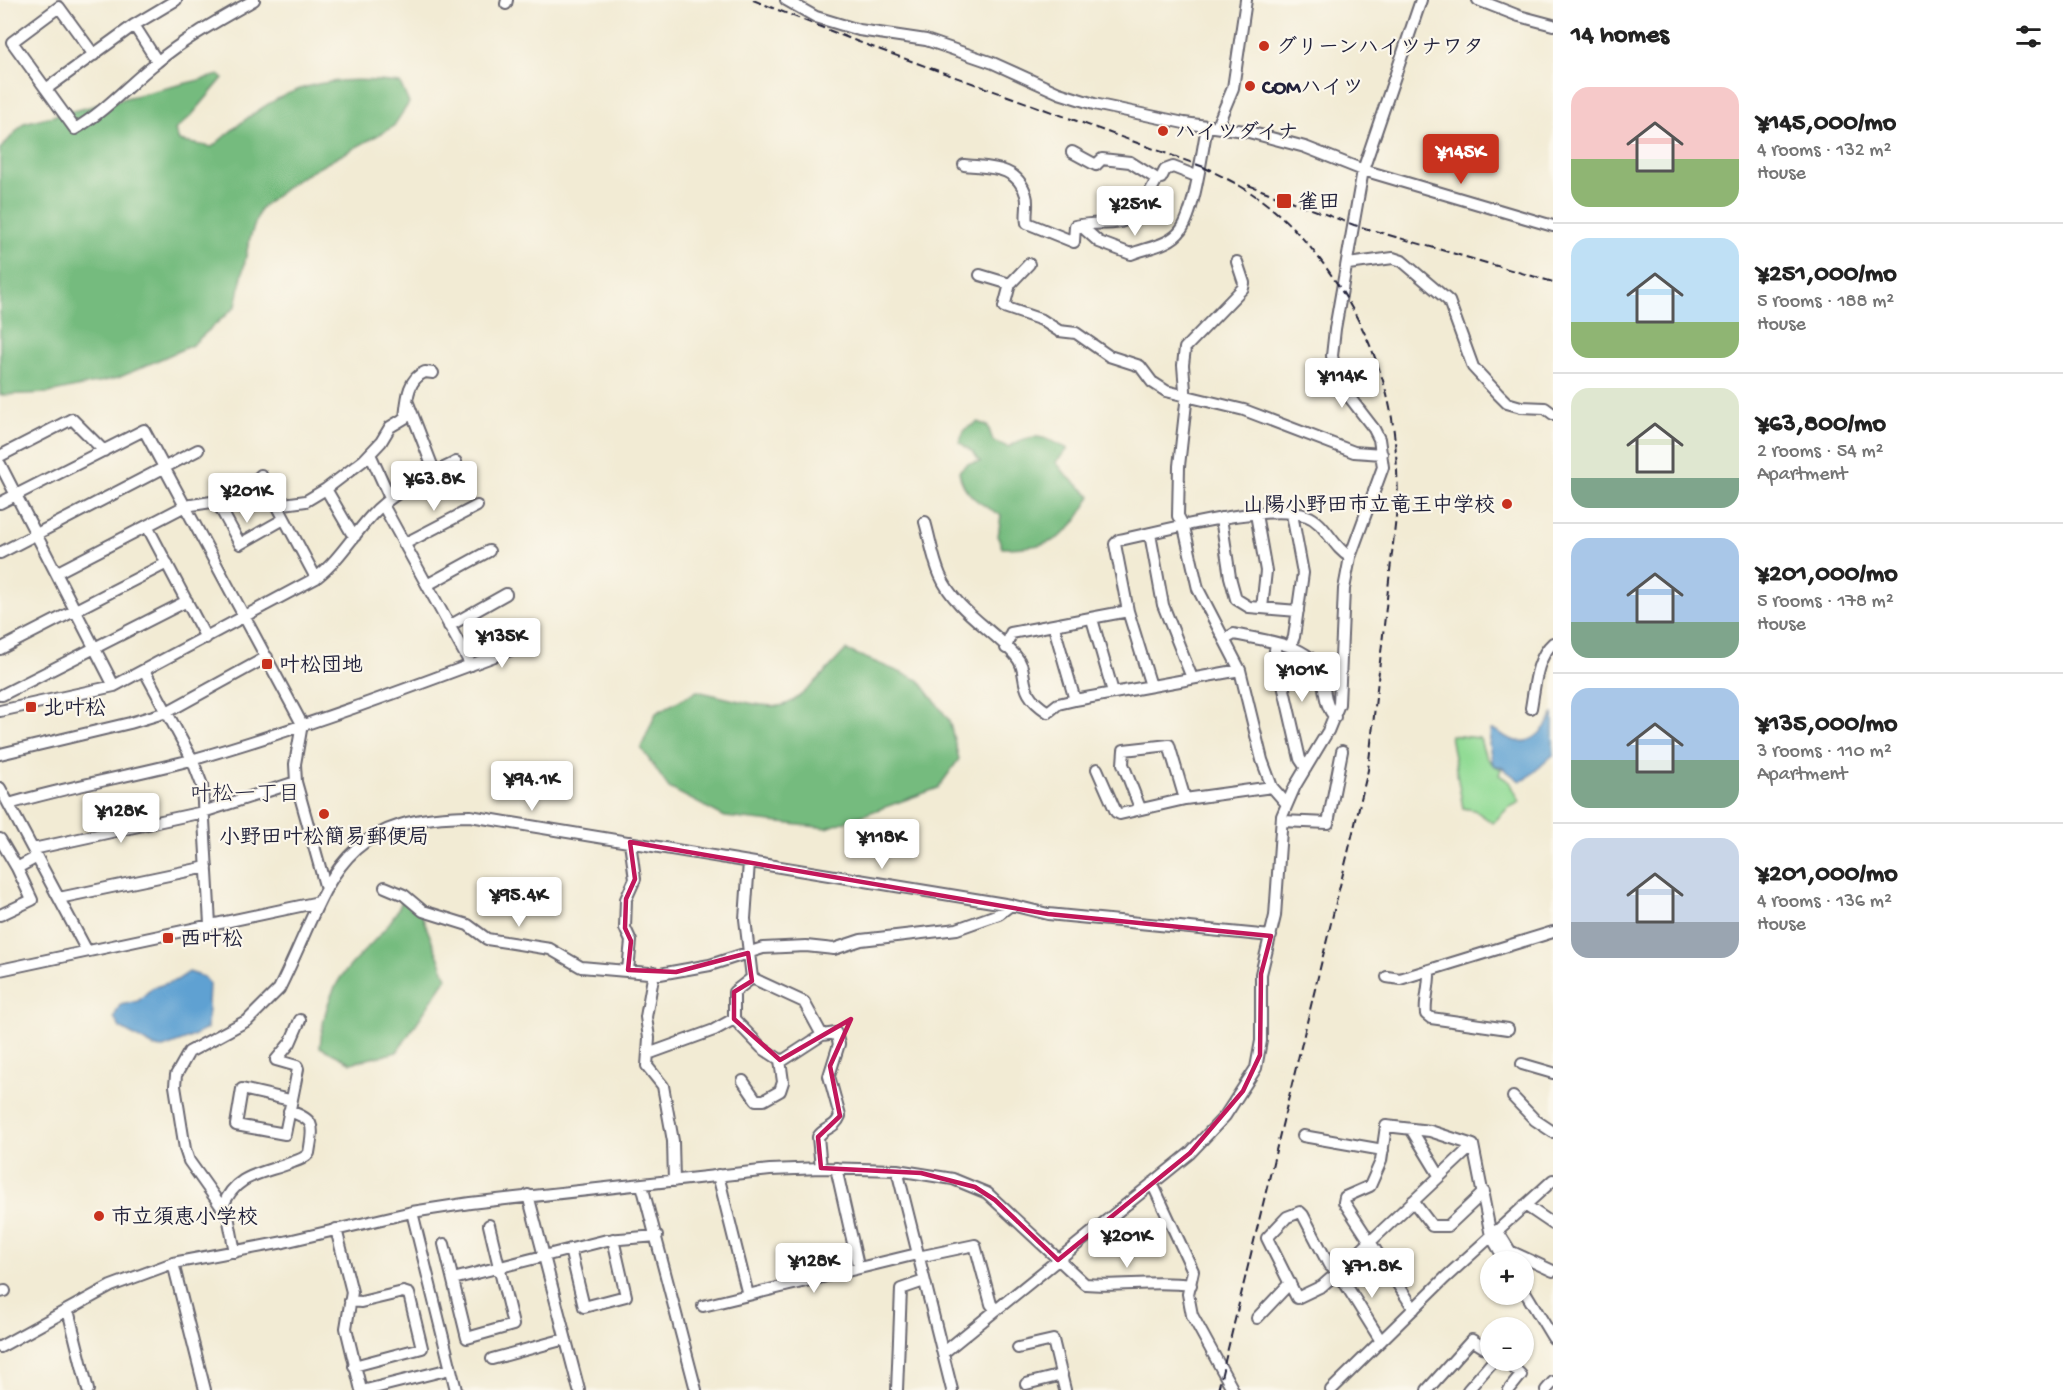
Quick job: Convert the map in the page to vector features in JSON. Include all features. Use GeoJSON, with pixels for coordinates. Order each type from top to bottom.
{"type":"FeatureCollection","features":[{"type":"Feature","properties":{"kind":"street"},"geometry":{"type":"LineString","coordinates":[[46,89],[134,25],[176,0]]}},
{"type":"Feature","properties":{"kind":"street"},"geometry":{"type":"LineString","coordinates":[[94,55],[59,8],[12,42],[75,129],[90,120],[158,61],[200,31],[254,0]]}},
{"type":"Feature","properties":{"kind":"street"},"geometry":{"type":"LineString","coordinates":[[786,0],[816,17],[859,30],[926,40],[993,63],[1059,93],[1094,104],[1212,126],[1305,147],[1363,170],[1553,226]]}},
{"type":"Feature","properties":{"kind":"street"},"geometry":{"type":"LineString","coordinates":[[1080,225],[1099,242],[1131,254],[1168,240],[1181,231],[1190,207],[1196,176],[1212,126],[1233,88],[1246,0]]}},
{"type":"Feature","properties":{"kind":"street"},"geometry":{"type":"LineString","coordinates":[[943,1353],[1152,1183],[1211,1132],[1243,1091],[1256,1068],[1261,1041],[1261,974],[1275,916],[1282,821],[1286,803],[1335,717],[1340,693],[1342,612],[1350,557],[1383,467],[1382,454],[1374,429],[1344,390],[1333,365],[1335,329],[1363,170],[1422,0]]}},
{"type":"Feature","properties":{"kind":"street"},"geometry":{"type":"LineString","coordinates":[[1478,0],[1519,16],[1553,24]]}},
{"type":"Feature","properties":{"kind":"street"},"geometry":{"type":"LineString","coordinates":[[134,25],[158,61]]}},
{"type":"Feature","properties":{"kind":"street"},"geometry":{"type":"LineString","coordinates":[[1072,152],[1096,165],[1105,159],[1130,162],[1156,179]]}},
{"type":"Feature","properties":{"kind":"street"},"geometry":{"type":"LineString","coordinates":[[964,165],[1005,169],[1015,175],[1027,197],[1027,223],[1074,242],[1075,226],[1096,222],[1116,224],[1134,214],[1156,179],[1169,167],[1196,176]]}},
{"type":"Feature","properties":{"kind":"street"},"geometry":{"type":"LineString","coordinates":[[1348,264],[1394,258],[1402,261],[1449,301],[1473,367],[1498,394],[1507,403],[1521,407],[1545,408],[1553,414]]}},
{"type":"Feature","properties":{"kind":"street"},"geometry":{"type":"LineString","coordinates":[[1237,262],[1244,283],[1243,288],[1185,348],[1183,365],[1186,395],[1178,516],[1184,527],[1198,589],[1240,670],[1262,760],[1272,788],[1286,803]]}},
{"type":"Feature","properties":{"kind":"street"},"geometry":{"type":"LineString","coordinates":[[1029,264],[1010,284],[1004,307],[1042,320],[1059,331],[1076,333],[1109,356],[1140,366],[1160,389],[1244,410],[1354,452],[1382,454]]}},
{"type":"Feature","properties":{"kind":"street"},"geometry":{"type":"LineString","coordinates":[[980,275],[1010,284]]}},
{"type":"Feature","properties":{"kind":"street"},"geometry":{"type":"LineString","coordinates":[[276,505],[306,501],[326,489],[370,454],[390,427],[405,418],[407,401],[415,379],[425,372],[433,374]]}},
{"type":"Feature","properties":{"kind":"street"},"geometry":{"type":"LineString","coordinates":[[407,401],[435,473]]}},
{"type":"Feature","properties":{"kind":"street"},"geometry":{"type":"LineString","coordinates":[[0,456],[72,419],[104,451]]}},
{"type":"Feature","properties":{"kind":"street"},"geometry":{"type":"LineString","coordinates":[[0,503],[144,430],[302,724],[295,764],[296,782],[326,889]]}},
{"type":"Feature","properties":{"kind":"street"},"geometry":{"type":"LineString","coordinates":[[0,553],[198,450]]}},
{"type":"Feature","properties":{"kind":"street"},"geometry":{"type":"LineString","coordinates":[[370,454],[404,544],[471,665]]}},
{"type":"Feature","properties":{"kind":"street"},"geometry":{"type":"LineString","coordinates":[[187,601],[1,693],[5,710],[114,686],[316,578],[331,567],[372,514],[387,501],[456,462]]}},
{"type":"Feature","properties":{"kind":"street"},"geometry":{"type":"LineString","coordinates":[[0,464],[114,686]]}},
{"type":"Feature","properties":{"kind":"street"},"geometry":{"type":"LineString","coordinates":[[56,573],[185,506],[241,496],[261,475],[316,578]]}},
{"type":"Feature","properties":{"kind":"street"},"geometry":{"type":"LineString","coordinates":[[326,489],[351,532],[356,536]]}},
{"type":"Feature","properties":{"kind":"street"},"geometry":{"type":"LineString","coordinates":[[217,502],[240,544],[284,519]]}},
{"type":"Feature","properties":{"kind":"street"},"geometry":{"type":"LineString","coordinates":[[404,544],[477,506]]}},
{"type":"Feature","properties":{"kind":"street"},"geometry":{"type":"LineString","coordinates":[[1151,686],[1128,611],[1115,544],[1119,540],[1221,518],[1256,514],[1292,514],[1308,516],[1342,552],[1350,557]]}},
{"type":"Feature","properties":{"kind":"street"},"geometry":{"type":"LineString","coordinates":[[1256,514],[1266,571],[1262,608]]}},
{"type":"Feature","properties":{"kind":"street"},"geometry":{"type":"LineString","coordinates":[[1290,646],[1303,573],[1292,514]]}},
{"type":"Feature","properties":{"kind":"street"},"geometry":{"type":"LineString","coordinates":[[1221,518],[1230,577],[1236,599],[1249,607],[1298,611]]}},
{"type":"Feature","properties":{"kind":"street"},"geometry":{"type":"LineString","coordinates":[[925,522],[940,576],[948,589],[966,611],[1020,664],[1025,689],[1035,704],[1047,712],[1058,704],[1075,700],[1240,670]]}},
{"type":"Feature","properties":{"kind":"street"},"geometry":{"type":"LineString","coordinates":[[147,526],[206,638]]}},
{"type":"Feature","properties":{"kind":"street"},"geometry":{"type":"LineString","coordinates":[[1150,534],[1163,605],[1192,678]]}},
{"type":"Feature","properties":{"kind":"street"},"geometry":{"type":"LineString","coordinates":[[427,585],[489,551]]}},
{"type":"Feature","properties":{"kind":"street"},"geometry":{"type":"LineString","coordinates":[[0,649],[167,563]]}},
{"type":"Feature","properties":{"kind":"street"},"geometry":{"type":"LineString","coordinates":[[449,626],[506,594]]}},
{"type":"Feature","properties":{"kind":"street"},"geometry":{"type":"LineString","coordinates":[[1006,648],[1011,633],[1054,627],[1128,611]]}},
{"type":"Feature","properties":{"kind":"street"},"geometry":{"type":"LineString","coordinates":[[1092,619],[1113,692]]}},
{"type":"Feature","properties":{"kind":"street"},"geometry":{"type":"LineString","coordinates":[[1054,627],[1075,700]]}},
{"type":"Feature","properties":{"kind":"street"},"geometry":{"type":"LineString","coordinates":[[1224,640],[1234,634],[1290,646],[1315,661],[1329,711],[1335,717]]}},
{"type":"Feature","properties":{"kind":"street"},"geometry":{"type":"LineString","coordinates":[[1276,643],[1275,650],[1300,759],[1306,768]]}},
{"type":"Feature","properties":{"kind":"street"},"geometry":{"type":"LineString","coordinates":[[1531,708],[1539,666],[1545,651],[1553,643]]}},
{"type":"Feature","properties":{"kind":"street"},"geometry":{"type":"LineString","coordinates":[[9,804],[53,790],[192,759],[302,724],[524,645]]}},
{"type":"Feature","properties":{"kind":"street"},"geometry":{"type":"LineString","coordinates":[[0,754],[130,723],[166,712],[267,657]]}},
{"type":"Feature","properties":{"kind":"street"},"geometry":{"type":"LineString","coordinates":[[144,670],[192,759],[202,785],[210,924]]}},
{"type":"Feature","properties":{"kind":"street"},"geometry":{"type":"LineString","coordinates":[[1140,808],[1123,764],[1124,750],[1169,745],[1185,799]]}},
{"type":"Feature","properties":{"kind":"street"},"geometry":{"type":"LineString","coordinates":[[1282,821],[1328,823],[1342,750]]}},
{"type":"Feature","properties":{"kind":"street"},"geometry":{"type":"LineString","coordinates":[[1097,770],[1116,812],[1120,814],[1185,799],[1272,788]]}},
{"type":"Feature","properties":{"kind":"street"},"geometry":{"type":"LineString","coordinates":[[16,868],[35,853],[203,812],[296,782]]}},
{"type":"Feature","properties":{"kind":"street"},"geometry":{"type":"LineString","coordinates":[[0,788],[87,951]]}},
{"type":"Feature","properties":{"kind":"street"},"geometry":{"type":"LineString","coordinates":[[235,1252],[232,1227],[223,1206],[189,1161],[182,1137],[176,1076],[189,1052],[248,1020],[279,989],[338,867],[365,841],[381,831],[420,819],[470,816],[1011,905],[1048,914],[1271,936]]}},
{"type":"Feature","properties":{"kind":"street"},"geometry":{"type":"LineString","coordinates":[[0,839],[32,900],[0,915]]}},
{"type":"Feature","properties":{"kind":"street"},"geometry":{"type":"LineString","coordinates":[[628,970],[631,941],[625,928],[626,899],[635,879],[630,842]]}},
{"type":"Feature","properties":{"kind":"street"},"geometry":{"type":"LineString","coordinates":[[749,862],[745,919],[752,978]]}},
{"type":"Feature","properties":{"kind":"street"},"geometry":{"type":"LineString","coordinates":[[59,898],[207,867]]}},
{"type":"Feature","properties":{"kind":"street"},"geometry":{"type":"LineString","coordinates":[[386,887],[404,895],[423,911],[468,925],[487,939],[554,951],[581,967],[654,972],[676,972],[710,965],[750,951],[778,947],[834,949],[861,940],[950,930],[972,925],[999,914],[1011,905]]}},
{"type":"Feature","properties":{"kind":"street"},"geometry":{"type":"LineString","coordinates":[[0,970],[320,902]]}},
{"type":"Feature","properties":{"kind":"street"},"geometry":{"type":"LineString","coordinates":[[1386,977],[1400,979],[1553,932]]}},
{"type":"Feature","properties":{"kind":"street"},"geometry":{"type":"LineString","coordinates":[[1429,970],[1430,988],[1425,1008],[1426,1014],[1431,1018],[1508,1029]]}},
{"type":"Feature","properties":{"kind":"street"},"geometry":{"type":"LineString","coordinates":[[654,972],[646,1017],[647,1066],[663,1086],[672,1131],[674,1181]]}},
{"type":"Feature","properties":{"kind":"street"},"geometry":{"type":"LineString","coordinates":[[752,978],[804,1002],[822,1035]]}},
{"type":"Feature","properties":{"kind":"street"},"geometry":{"type":"LineString","coordinates":[[648,1054],[714,1030],[734,1019],[736,1012],[734,992],[752,978]]}},
{"type":"Feature","properties":{"kind":"street"},"geometry":{"type":"LineString","coordinates":[[771,986],[774,983],[794,994],[795,991]]}},
{"type":"Feature","properties":{"kind":"street"},"geometry":{"type":"LineString","coordinates":[[734,1019],[762,1048],[780,1060],[785,1060],[822,1035],[832,1032],[838,1037],[839,1044],[829,1076],[840,1116],[834,1127],[822,1132],[818,1137],[821,1168]]}},
{"type":"Feature","properties":{"kind":"street"},"geometry":{"type":"LineString","coordinates":[[223,1206],[234,1185],[309,1153],[311,1122],[290,1106],[242,1089],[236,1125],[285,1134],[290,1106],[298,1069],[297,1066],[276,1060],[290,1043],[300,1020]]}},
{"type":"Feature","properties":{"kind":"street"},"geometry":{"type":"LineString","coordinates":[[743,1081],[756,1100],[764,1100],[780,1091],[783,1082],[780,1060]]}},
{"type":"Feature","properties":{"kind":"street"},"geometry":{"type":"LineString","coordinates":[[1522,1064],[1553,1073]]}},
{"type":"Feature","properties":{"kind":"street"},"geometry":{"type":"LineString","coordinates":[[1513,1097],[1535,1120],[1553,1132]]}},
{"type":"Feature","properties":{"kind":"street"},"geometry":{"type":"LineString","coordinates":[[1414,1309],[1344,1202],[1345,1197],[1370,1186],[1383,1150],[1386,1126],[1430,1131],[1473,1145]]}},
{"type":"Feature","properties":{"kind":"street"},"geometry":{"type":"LineString","coordinates":[[1411,1129],[1439,1175]]}},
{"type":"Feature","properties":{"kind":"street"},"geometry":{"type":"LineString","coordinates":[[1303,1136],[1383,1150]]}},
{"type":"Feature","properties":{"kind":"street"},"geometry":{"type":"LineString","coordinates":[[1381,1341],[1338,1272],[1329,1265],[1300,1212],[1287,1217],[1267,1238],[1297,1298],[1322,1286],[1338,1272],[1371,1243],[1439,1175],[1473,1145]]}},
{"type":"Feature","properties":{"kind":"street"},"geometry":{"type":"LineString","coordinates":[[1473,1145],[1494,1233],[1501,1251]]}},
{"type":"Feature","properties":{"kind":"street"},"geometry":{"type":"LineString","coordinates":[[0,1347],[132,1277],[173,1263],[235,1252],[412,1212],[528,1195],[642,1185],[718,1175],[821,1168],[897,1170],[953,1179],[987,1193],[1085,1284],[1104,1286],[1158,1282],[1191,1285]]}},
{"type":"Feature","properties":{"kind":"street"},"geometry":{"type":"LineString","coordinates":[[836,1168],[857,1261]]}},
{"type":"Feature","properties":{"kind":"street"},"geometry":{"type":"LineString","coordinates":[[897,1170],[951,1390]]}},
{"type":"Feature","properties":{"kind":"street"},"geometry":{"type":"LineString","coordinates":[[718,1175],[748,1295]]}},
{"type":"Feature","properties":{"kind":"street"},"geometry":{"type":"LineString","coordinates":[[1152,1183],[1193,1271],[1188,1304],[1192,1315],[1233,1390]]}},
{"type":"Feature","properties":{"kind":"street"},"geometry":{"type":"LineString","coordinates":[[642,1185],[696,1390]]}},
{"type":"Feature","properties":{"kind":"street"},"geometry":{"type":"LineString","coordinates":[[1331,1390],[1494,1233],[1525,1205],[1551,1186]]}},
{"type":"Feature","properties":{"kind":"street"},"geometry":{"type":"LineString","coordinates":[[1413,1201],[1432,1226],[1448,1226],[1484,1192]]}},
{"type":"Feature","properties":{"kind":"street"},"geometry":{"type":"LineString","coordinates":[[528,1195],[579,1390]]}},
{"type":"Feature","properties":{"kind":"street"},"geometry":{"type":"LineString","coordinates":[[1525,1205],[1553,1224]]}},
{"type":"Feature","properties":{"kind":"street"},"geometry":{"type":"LineString","coordinates":[[412,1212],[456,1390]]}},
{"type":"Feature","properties":{"kind":"street"},"geometry":{"type":"LineString","coordinates":[[444,1244],[467,1338],[513,1325],[489,1225]]}},
{"type":"Feature","properties":{"kind":"street"},"geometry":{"type":"LineString","coordinates":[[336,1229],[352,1292],[346,1328],[354,1366],[364,1390],[450,1369]]}},
{"type":"Feature","properties":{"kind":"street"},"geometry":{"type":"LineString","coordinates":[[1494,1233],[1510,1251],[1553,1271]]}},
{"type":"Feature","properties":{"kind":"street"},"geometry":{"type":"LineString","coordinates":[[453,1279],[613,1239],[657,1236]]}},
{"type":"Feature","properties":{"kind":"street"},"geometry":{"type":"LineString","coordinates":[[570,1249],[584,1307],[626,1296],[613,1239]]}},
{"type":"Feature","properties":{"kind":"street"},"geometry":{"type":"LineString","coordinates":[[703,1306],[975,1245],[991,1304],[996,1310]]}},
{"type":"Feature","properties":{"kind":"street"},"geometry":{"type":"LineString","coordinates":[[173,1263],[205,1390]]}},
{"type":"Feature","properties":{"kind":"street"},"geometry":{"type":"LineString","coordinates":[[897,1390],[901,1289],[924,1281]]}},
{"type":"Feature","properties":{"kind":"street"},"geometry":{"type":"LineString","coordinates":[[1257,1318],[1290,1283]]}},
{"type":"Feature","properties":{"kind":"street"},"geometry":{"type":"LineString","coordinates":[[350,1301],[361,1302],[402,1292],[409,1294],[422,1348],[354,1366]]}},
{"type":"Feature","properties":{"kind":"street"},"geometry":{"type":"LineString","coordinates":[[1533,1305],[1553,1338]]}},
{"type":"Feature","properties":{"kind":"street"},"geometry":{"type":"LineString","coordinates":[[68,1310],[88,1390]]}},
{"type":"Feature","properties":{"kind":"street"},"geometry":{"type":"LineString","coordinates":[[492,1359],[566,1339]]}},
{"type":"Feature","properties":{"kind":"street"},"geometry":{"type":"LineString","coordinates":[[1018,1348],[1053,1340],[1065,1390]]}},
{"type":"Feature","properties":{"kind":"street"},"geometry":{"type":"LineString","coordinates":[[1427,1390],[1472,1340],[1480,1345]]}},
{"type":"Feature","properties":{"kind":"street"},"geometry":{"type":"LineString","coordinates":[[1468,1390],[1484,1371]]}},
{"type":"Feature","properties":{"kind":"street"},"geometry":{"type":"LineString","coordinates":[[1509,1390],[1521,1376],[1516,1371]]}},
{"type":"Feature","properties":{"kind":"street"},"geometry":{"type":"LineString","coordinates":[[1026,1384],[1062,1375]]}},
{"type":"Feature","properties":{"kind":"street"},"geometry":{"type":"LineString","coordinates":[[1546,1390],[1553,1382]]}},
{"type":"Feature","properties":{"kind":"highlighted area"},"geometry":{"type":"Polygon","coordinates":[[[630,842],[1048,914],[1271,936],[1261,974],[1260,1055],[1243,1091],[1190,1153],[1058,1260],[995,1200],[975,1187],[921,1173],[821,1168],[818,1137],[840,1116],[830,1066],[851,1019],[780,1060],[734,1019],[734,992],[752,981],[748,953],[676,972],[628,970],[631,941],[625,928],[626,899],[635,879],[630,842]]]}},
{"type":"Feature","properties":{"kind":"green space"},"geometry":{"type":"Polygon","coordinates":[[[219,75],[223,78],[191,116],[175,130],[179,141],[212,147],[235,127],[277,99],[319,84],[343,81],[400,83],[409,103],[393,127],[296,180],[260,209],[249,241],[236,306],[192,345],[118,378],[49,393],[0,395],[0,149],[24,123],[219,75]]]}},
{"type":"Feature","properties":{"kind":"green space"},"geometry":{"type":"Polygon","coordinates":[[[978,422],[988,426],[993,441],[1008,447],[1025,439],[1038,437],[1068,449],[1056,462],[1067,476],[1091,496],[1074,523],[1057,539],[1035,546],[1002,548],[998,537],[1001,515],[980,503],[969,493],[964,487],[959,471],[968,463],[980,462],[974,453],[959,442],[965,429],[978,422]]]}},
{"type":"Feature","properties":{"kind":"green space"},"geometry":{"type":"Polygon","coordinates":[[[846,650],[919,680],[949,720],[959,759],[938,788],[827,828],[725,817],[669,788],[641,748],[656,713],[697,691],[754,704],[784,705],[808,689],[846,650]]]}},
{"type":"Feature","properties":{"kind":"green space"},"geometry":{"type":"Polygon","coordinates":[[[1450,735],[1480,738],[1486,756],[1492,764],[1501,769],[1499,775],[1510,782],[1520,802],[1508,808],[1493,823],[1474,810],[1463,808],[1450,735]]]}},
{"type":"Feature","properties":{"kind":"green space"},"geometry":{"type":"Polygon","coordinates":[[[403,898],[421,914],[447,978],[397,1052],[351,1063],[320,1047],[329,1002],[341,977],[384,930],[403,898]]]}},
{"type":"Feature","properties":{"kind":"water"},"geometry":{"type":"Polygon","coordinates":[[[1553,715],[1553,755],[1526,779],[1520,781],[1501,767],[1493,765],[1489,745],[1491,730],[1496,730],[1506,737],[1522,742],[1540,733],[1553,715]]]}},
{"type":"Feature","properties":{"kind":"water"},"geometry":{"type":"Polygon","coordinates":[[[189,972],[204,977],[209,983],[207,1029],[163,1048],[154,1047],[120,1028],[114,1017],[120,1005],[138,1001],[152,988],[177,980],[189,972]]]}},
{"type":"Feature","properties":{"kind":"railway"},"geometry":{"type":"LineString","coordinates":[[753,0],[856,41],[1212,170]]}},
{"type":"Feature","properties":{"kind":"railway"},"geometry":{"type":"LineString","coordinates":[[1203,167],[1240,186],[1290,225],[1313,251],[1352,308],[1379,369],[1391,411],[1397,461],[1398,499],[1368,770],[1218,1390]]}},
{"type":"Feature","properties":{"kind":"railway"},"geometry":{"type":"LineString","coordinates":[[1248,185],[1354,225],[1553,282]]}},
{"type":"Feature","properties":{"kind":"place","name":"グリーンハイツナワタ"},"geometry":{"type":"Point","coordinates":[1264,46]}},
{"type":"Feature","properties":{"kind":"place","name":"COMハイツ"},"geometry":{"type":"Point","coordinates":[1250,86]}},
{"type":"Feature","properties":{"kind":"place","name":"ハイツダイナ"},"geometry":{"type":"Point","coordinates":[1163,131]}},
{"type":"Feature","properties":{"kind":"place","name":"雀田"},"geometry":{"type":"Point","coordinates":[1284,201]}},
{"type":"Feature","properties":{"kind":"place","name":"山陽小野田市立竜王中学校"},"geometry":{"type":"Point","coordinates":[1507,504]}},
{"type":"Feature","properties":{"kind":"place","name":"叶松団地"},"geometry":{"type":"Point","coordinates":[267,664]}},
{"type":"Feature","properties":{"kind":"place","name":"北叶松"},"geometry":{"type":"Point","coordinates":[31,707]}},
{"type":"Feature","properties":{"kind":"place","name":"小野田叶松簡易郵便局"},"geometry":{"type":"Point","coordinates":[324,814]}},
{"type":"Feature","properties":{"kind":"place","name":"西叶松"},"geometry":{"type":"Point","coordinates":[168,938]}},
{"type":"Feature","properties":{"kind":"place","name":"市立須恵小学校"},"geometry":{"type":"Point","coordinates":[99,1216]}},
{"type":"Feature","properties":{"kind":"district","name":"叶松一丁目"},"geometry":{"type":"Point","coordinates":[245,792]}}]}
